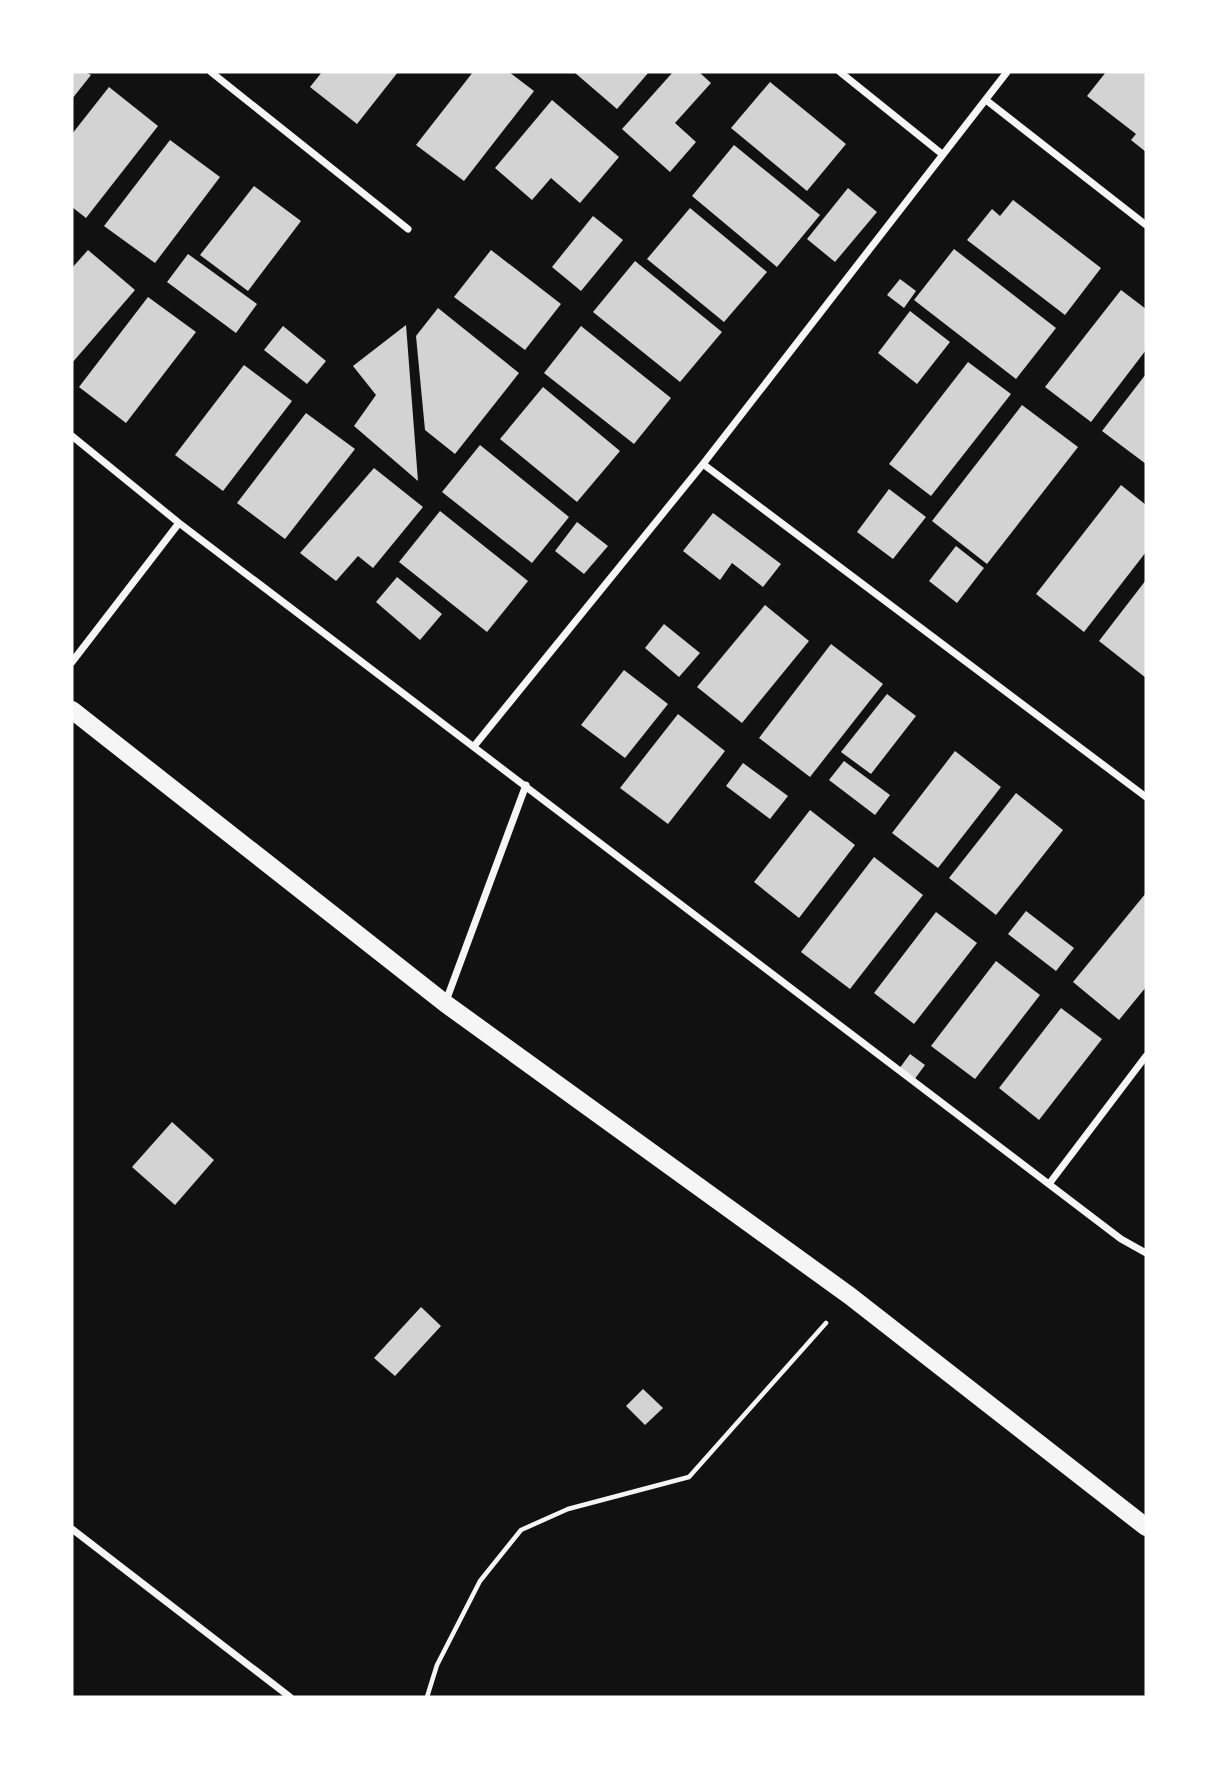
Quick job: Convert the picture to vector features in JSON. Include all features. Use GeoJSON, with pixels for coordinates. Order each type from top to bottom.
{"type":"FeatureCollection","features":[{"type":"Feature","properties":{"kind":"main road"},"geometry":{"type":"LineString","coordinates":[[72,710],[446,1004],[849,1296],[1146,1527]]}},
{"type":"Feature","properties":{"kind":"street"},"geometry":{"type":"LineString","coordinates":[[211,72],[408,229]]}},
{"type":"Feature","properties":{"kind":"street"},"geometry":{"type":"LineString","coordinates":[[840,72],[942,154]]}},
{"type":"Feature","properties":{"kind":"street"},"geometry":{"type":"LineString","coordinates":[[475,746],[703,464],[1007,72]]}},
{"type":"Feature","properties":{"kind":"street"},"geometry":{"type":"LineString","coordinates":[[986,100],[1146,226]]}},
{"type":"Feature","properties":{"kind":"street"},"geometry":{"type":"LineString","coordinates":[[72,436],[179,523],[1121,1239],[1146,1253]]}},
{"type":"Feature","properties":{"kind":"street"},"geometry":{"type":"LineString","coordinates":[[703,464],[1146,797]]}},
{"type":"Feature","properties":{"kind":"street"},"geometry":{"type":"LineString","coordinates":[[72,662],[179,523]]}},
{"type":"Feature","properties":{"kind":"street"},"geometry":{"type":"LineString","coordinates":[[446,1004],[526,785]]}},
{"type":"Feature","properties":{"kind":"street"},"geometry":{"type":"LineString","coordinates":[[1049,1184],[1146,1056]]}},
{"type":"Feature","properties":{"kind":"street"},"geometry":{"type":"LineString","coordinates":[[72,1529],[290,1697]]}},
{"type":"Feature","properties":{"kind":"path"},"geometry":{"type":"LineString","coordinates":[[427,1697],[437,1665],[480,1581],[521,1530],[568,1509],[689,1477],[849,1296]]}},
{"type":"Feature","properties":{"kind":"building"},"geometry":{"type":"Polygon","coordinates":[[[72,72],[86,72],[91,75],[72,99],[72,72]]]}},
{"type":"Feature","properties":{"kind":"building"},"geometry":{"type":"Polygon","coordinates":[[[322,72],[398,72],[357,124],[310,87],[322,72]]]}},
{"type":"Feature","properties":{"kind":"building"},"geometry":{"type":"Polygon","coordinates":[[[473,72],[509,72],[534,91],[464,181],[416,145],[473,72]]]}},
{"type":"Feature","properties":{"kind":"building"},"geometry":{"type":"Polygon","coordinates":[[[574,72],[649,72],[617,109],[574,72]]]}},
{"type":"Feature","properties":{"kind":"building"},"geometry":{"type":"Polygon","coordinates":[[[673,72],[699,72],[711,83],[675,123],[696,142],[670,172],[622,129],[673,72]]]}},
{"type":"Feature","properties":{"kind":"building"},"geometry":{"type":"Polygon","coordinates":[[[1106,72],[1146,72],[1146,152],[1131,140],[1136,134],[1087,96],[1106,72]]]}},
{"type":"Feature","properties":{"kind":"building"},"geometry":{"type":"Polygon","coordinates":[[[770,82],[846,144],[807,191],[731,128],[770,82]]]}},
{"type":"Feature","properties":{"kind":"building"},"geometry":{"type":"Polygon","coordinates":[[[109,87],[158,126],[86,218],[72,207],[72,134],[109,87]]]}},
{"type":"Feature","properties":{"kind":"building"},"geometry":{"type":"Polygon","coordinates":[[[552,100],[619,157],[580,203],[551,178],[532,200],[495,168],[552,100]]]}},
{"type":"Feature","properties":{"kind":"building"},"geometry":{"type":"Polygon","coordinates":[[[170,140],[220,177],[155,263],[104,226],[170,140]]]}},
{"type":"Feature","properties":{"kind":"building"},"geometry":{"type":"Polygon","coordinates":[[[734,145],[820,215],[777,267],[692,196],[734,145]]]}},
{"type":"Feature","properties":{"kind":"building"},"geometry":{"type":"Polygon","coordinates":[[[254,186],[301,221],[248,291],[200,255],[254,186]]]}},
{"type":"Feature","properties":{"kind":"building"},"geometry":{"type":"Polygon","coordinates":[[[848,188],[877,212],[835,262],[807,239],[848,188]]]}},
{"type":"Feature","properties":{"kind":"building"},"geometry":{"type":"Polygon","coordinates":[[[1013,200],[1101,268],[1065,315],[967,240],[992,209],[1000,216],[1013,200]]]}},
{"type":"Feature","properties":{"kind":"building"},"geometry":{"type":"Polygon","coordinates":[[[690,208],[767,272],[724,322],[647,259],[690,208]]]}},
{"type":"Feature","properties":{"kind":"building"},"geometry":{"type":"Polygon","coordinates":[[[593,216],[623,240],[581,291],[552,267],[593,216]]]}},
{"type":"Feature","properties":{"kind":"building"},"geometry":{"type":"Polygon","coordinates":[[[954,249],[1056,328],[1016,379],[914,300],[954,249]]]}},
{"type":"Feature","properties":{"kind":"building"},"geometry":{"type":"Polygon","coordinates":[[[88,250],[135,290],[72,363],[72,268],[88,250]]]}},
{"type":"Feature","properties":{"kind":"building"},"geometry":{"type":"Polygon","coordinates":[[[491,250],[561,304],[525,350],[454,297],[491,250]]]}},
{"type":"Feature","properties":{"kind":"building"},"geometry":{"type":"Polygon","coordinates":[[[188,254],[257,304],[236,333],[167,282],[188,254]]]}},
{"type":"Feature","properties":{"kind":"building"},"geometry":{"type":"Polygon","coordinates":[[[635,261],[722,332],[680,382],[593,312],[635,261]]]}},
{"type":"Feature","properties":{"kind":"building"},"geometry":{"type":"Polygon","coordinates":[[[900,279],[916,291],[904,308],[887,295],[900,279]]]}},
{"type":"Feature","properties":{"kind":"building"},"geometry":{"type":"Polygon","coordinates":[[[1121,290],[1146,309],[1146,350],[1091,422],[1045,387],[1121,290]]]}},
{"type":"Feature","properties":{"kind":"building"},"geometry":{"type":"Polygon","coordinates":[[[148,297],[196,332],[126,423],[79,387],[148,297]]]}},
{"type":"Feature","properties":{"kind":"building"},"geometry":{"type":"Polygon","coordinates":[[[438,308],[519,373],[455,454],[425,430],[416,336],[438,308]]]}},
{"type":"Feature","properties":{"kind":"building"},"geometry":{"type":"Polygon","coordinates":[[[910,311],[950,342],[917,384],[878,353],[910,311]]]}},
{"type":"Feature","properties":{"kind":"building"},"geometry":{"type":"Polygon","coordinates":[[[406,325],[418,481],[354,426],[376,395],[353,366],[406,325]]]}},
{"type":"Feature","properties":{"kind":"building"},"geometry":{"type":"Polygon","coordinates":[[[283,326],[326,361],[307,384],[264,350],[283,326]]]}},
{"type":"Feature","properties":{"kind":"building"},"geometry":{"type":"Polygon","coordinates":[[[581,326],[671,398],[634,444],[544,373],[581,326]]]}},
{"type":"Feature","properties":{"kind":"building"},"geometry":{"type":"Polygon","coordinates":[[[968,362],[1011,394],[931,496],[889,464],[968,362]]]}},
{"type":"Feature","properties":{"kind":"building"},"geometry":{"type":"Polygon","coordinates":[[[244,365],[292,401],[223,491],[175,455],[244,365]]]}},
{"type":"Feature","properties":{"kind":"building"},"geometry":{"type":"Polygon","coordinates":[[[1146,374],[1146,464],[1102,431],[1146,374]]]}},
{"type":"Feature","properties":{"kind":"building"},"geometry":{"type":"Polygon","coordinates":[[[543,387],[620,451],[577,502],[500,439],[543,387]]]}},
{"type":"Feature","properties":{"kind":"building"},"geometry":{"type":"Polygon","coordinates":[[[1022,405],[1078,447],[987,564],[932,521],[1022,405]]]}},
{"type":"Feature","properties":{"kind":"building"},"geometry":{"type":"Polygon","coordinates":[[[306,413],[355,449],[285,539],[237,503],[306,413]]]}},
{"type":"Feature","properties":{"kind":"building"},"geometry":{"type":"Polygon","coordinates":[[[480,445],[569,517],[532,563],[442,492],[480,445]]]}},
{"type":"Feature","properties":{"kind":"building"},"geometry":{"type":"Polygon","coordinates":[[[374,468],[423,507],[373,568],[358,556],[336,581],[300,553],[374,468]]]}},
{"type":"Feature","properties":{"kind":"building"},"geometry":{"type":"Polygon","coordinates":[[[1121,485],[1146,505],[1146,552],[1084,632],[1036,594],[1121,485]]]}},
{"type":"Feature","properties":{"kind":"building"},"geometry":{"type":"Polygon","coordinates":[[[889,489],[926,517],[893,559],[857,532],[889,489]]]}},
{"type":"Feature","properties":{"kind":"building"},"geometry":{"type":"Polygon","coordinates":[[[440,511],[528,581],[487,632],[399,562],[440,511]]]}},
{"type":"Feature","properties":{"kind":"building"},"geometry":{"type":"Polygon","coordinates":[[[713,513],[781,564],[763,587],[732,563],[720,580],[683,551],[713,513]]]}},
{"type":"Feature","properties":{"kind":"building"},"geometry":{"type":"Polygon","coordinates":[[[577,522],[608,546],[584,574],[555,551],[577,522]]]}},
{"type":"Feature","properties":{"kind":"building"},"geometry":{"type":"Polygon","coordinates":[[[956,546],[984,568],[957,603],[929,581],[956,546]]]}},
{"type":"Feature","properties":{"kind":"building"},"geometry":{"type":"Polygon","coordinates":[[[397,577],[442,614],[420,640],[376,602],[397,577]]]}},
{"type":"Feature","properties":{"kind":"building"},"geometry":{"type":"Polygon","coordinates":[[[1146,580],[1146,678],[1099,641],[1146,580]]]}},
{"type":"Feature","properties":{"kind":"building"},"geometry":{"type":"Polygon","coordinates":[[[765,605],[809,641],[742,723],[697,687],[765,605]]]}},
{"type":"Feature","properties":{"kind":"building"},"geometry":{"type":"Polygon","coordinates":[[[664,624],[700,653],[679,677],[645,648],[664,624]]]}},
{"type":"Feature","properties":{"kind":"building"},"geometry":{"type":"Polygon","coordinates":[[[831,644],[883,684],[810,777],[759,738],[831,644]]]}},
{"type":"Feature","properties":{"kind":"building"},"geometry":{"type":"Polygon","coordinates":[[[624,670],[668,704],[625,758],[581,725],[624,670]]]}},
{"type":"Feature","properties":{"kind":"building"},"geometry":{"type":"Polygon","coordinates":[[[887,694],[916,716],[871,774],[841,752],[887,694]]]}},
{"type":"Feature","properties":{"kind":"building"},"geometry":{"type":"Polygon","coordinates":[[[678,714],[725,751],[668,824],[620,788],[678,714]]]}},
{"type":"Feature","properties":{"kind":"building"},"geometry":{"type":"Polygon","coordinates":[[[955,751],[1001,787],[938,868],[892,833],[955,751]]]}},
{"type":"Feature","properties":{"kind":"building"},"geometry":{"type":"Polygon","coordinates":[[[844,761],[890,795],[875,815],[829,780],[844,761]]]}},
{"type":"Feature","properties":{"kind":"building"},"geometry":{"type":"Polygon","coordinates":[[[743,763],[788,796],[770,819],[726,786],[743,763]]]}},
{"type":"Feature","properties":{"kind":"building"},"geometry":{"type":"Polygon","coordinates":[[[1016,793],[1063,830],[996,915],[949,878],[1016,793]]]}},
{"type":"Feature","properties":{"kind":"building"},"geometry":{"type":"Polygon","coordinates":[[[810,810],[855,845],[799,918],[754,882],[810,810]]]}},
{"type":"Feature","properties":{"kind":"building"},"geometry":{"type":"Polygon","coordinates":[[[874,857],[923,895],[850,989],[801,952],[874,857]]]}},
{"type":"Feature","properties":{"kind":"building"},"geometry":{"type":"Polygon","coordinates":[[[1146,893],[1146,987],[1119,1020],[1073,982],[1146,893]]]}},
{"type":"Feature","properties":{"kind":"building"},"geometry":{"type":"Polygon","coordinates":[[[1026,911],[1074,948],[1056,971],[1008,934],[1026,911]]]}},
{"type":"Feature","properties":{"kind":"building"},"geometry":{"type":"Polygon","coordinates":[[[936,912],[977,943],[914,1024],[874,993],[936,912]]]}},
{"type":"Feature","properties":{"kind":"building"},"geometry":{"type":"Polygon","coordinates":[[[996,961],[1040,995],[975,1079],[931,1046],[996,961]]]}},
{"type":"Feature","properties":{"kind":"building"},"geometry":{"type":"Polygon","coordinates":[[[1061,1008],[1102,1039],[1039,1120],[999,1088],[1061,1008]]]}},
{"type":"Feature","properties":{"kind":"building"},"geometry":{"type":"Polygon","coordinates":[[[910,1054],[925,1065],[914,1080],[899,1069],[910,1054]]]}},
{"type":"Feature","properties":{"kind":"building"},"geometry":{"type":"Polygon","coordinates":[[[172,1122],[214,1160],[175,1205],[132,1167],[172,1122]]]}},
{"type":"Feature","properties":{"kind":"building"},"geometry":{"type":"Polygon","coordinates":[[[421,1307],[441,1326],[395,1376],[374,1358],[421,1307]]]}},
{"type":"Feature","properties":{"kind":"building"},"geometry":{"type":"Polygon","coordinates":[[[643,1389],[663,1408],[645,1425],[626,1406],[643,1389]]]}}]}
